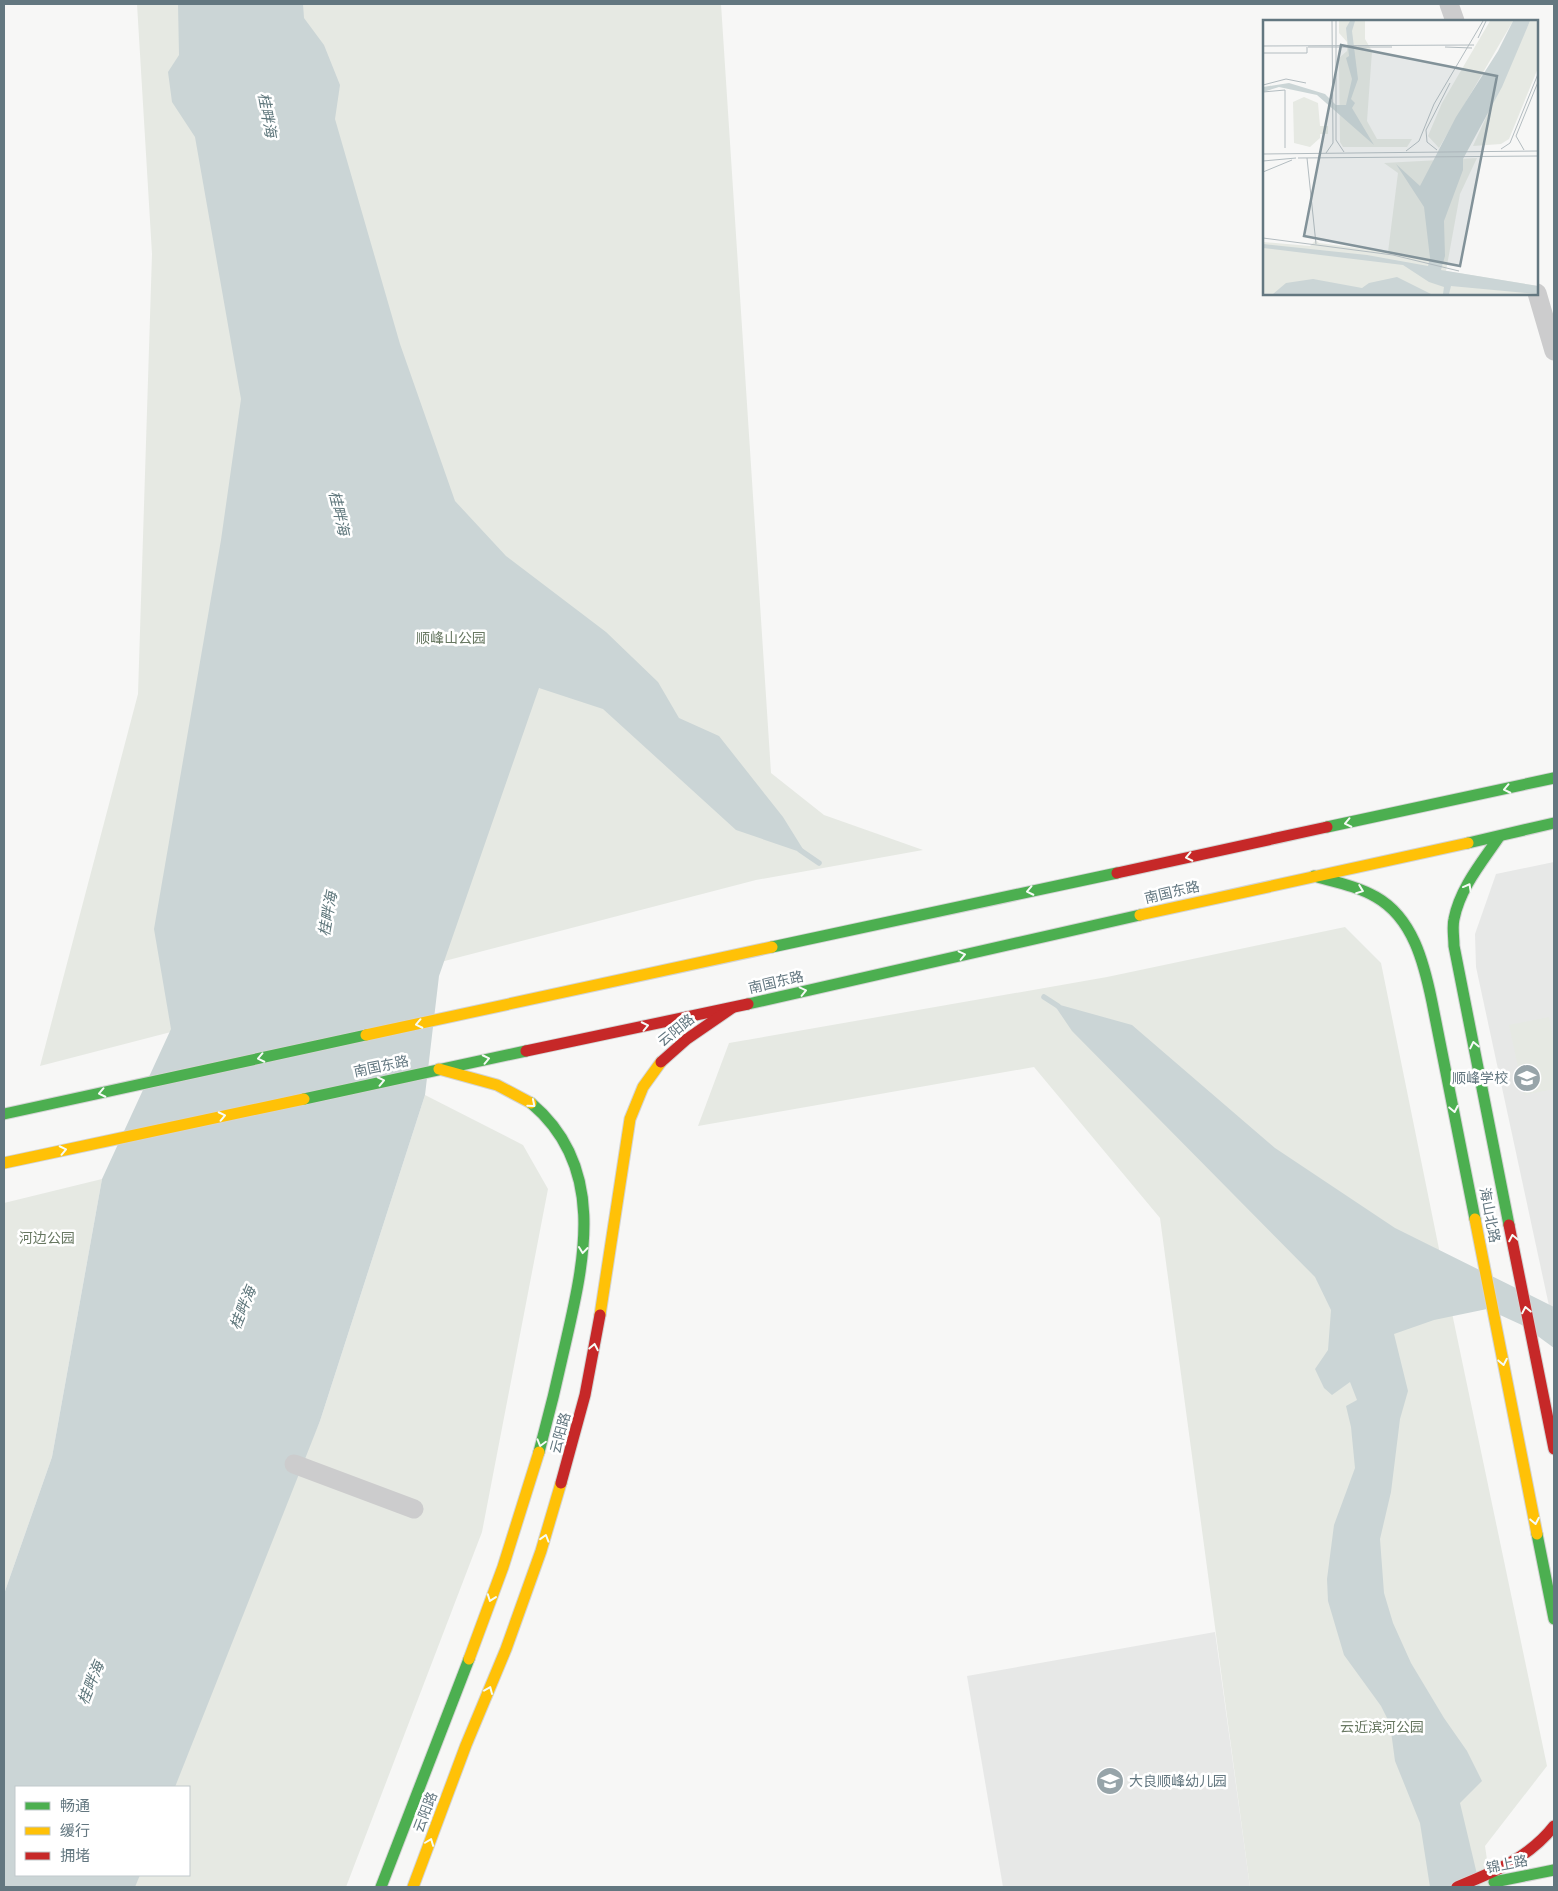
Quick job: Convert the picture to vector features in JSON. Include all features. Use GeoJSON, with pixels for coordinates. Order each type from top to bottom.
{"type":"FeatureCollection","features":[{"type":"Feature","properties":{"kind":"main road"},"geometry":{"type":"LineString","coordinates":[[4,1114],[1554,778]]}},
{"type":"Feature","properties":{"kind":"main road","name":"南国东路"},"geometry":{"type":"LineString","coordinates":[[4,1163],[733,1007],[1554,823]]}},
{"type":"Feature","properties":{"kind":"main road","name":"海山北路"},"geometry":{"type":"LineString","coordinates":[[1498,837],[1460,900],[1454,921],[1454,946],[1554,1449]]}},
{"type":"Feature","properties":{"kind":"main road","name":"海山北路"},"geometry":{"type":"LineString","coordinates":[[1314,876],[1361,889],[1381,900],[1402,919],[1418,945],[1427,975],[1554,1619]]}},
{"type":"Feature","properties":{"kind":"main road","name":"云阳路"},"geometry":{"type":"LineString","coordinates":[[412,1887],[466,1745],[506,1649],[541,1551],[585,1395],[606,1285],[630,1119],[638,1098],[649,1078],[669,1053],[697,1031],[733,1007]]}},
{"type":"Feature","properties":{"kind":"main road","name":"云阳路"},"geometry":{"type":"LineString","coordinates":[[381,1887],[474,1646],[506,1557],[550,1414],[573,1311],[584,1236],[584,1208],[578,1176],[569,1149],[554,1125],[525,1099],[501,1086],[479,1078],[438,1069]]}},
{"type":"Feature","properties":{"kind":"main road"},"geometry":{"type":"LineString","coordinates":[[581,1374],[585,1395]]}},
{"type":"Feature","properties":{"kind":"main road"},"geometry":{"type":"LineString","coordinates":[[550,1414],[568,1380]]}},
{"type":"Feature","properties":{"kind":"main road"},"geometry":{"type":"LineString","coordinates":[[1458,1887],[1526,1855],[1546,1838],[1554,1826]]}},
{"type":"Feature","properties":{"kind":"main road","name":"锦上路"},"geometry":{"type":"LineString","coordinates":[[1466,1887],[1554,1870]]}},
{"type":"Feature","properties":{"kind":"street"},"geometry":{"type":"LineString","coordinates":[[1449,4],[1455,20]]}},
{"type":"Feature","properties":{"kind":"street"},"geometry":{"type":"LineString","coordinates":[[1459,4],[1461,20]]}},
{"type":"Feature","properties":{"kind":"street"},"geometry":{"type":"LineString","coordinates":[[1538,295],[1554,352]]}},
{"type":"Feature","properties":{"kind":"street"},"geometry":{"type":"LineString","coordinates":[[294,1464],[414,1509]]}},
{"type":"Feature","properties":{"kind":"shaded area","name":"顺峰学校"},"geometry":{"type":"Polygon","coordinates":[[[1554,862],[1554,1329],[1476,967],[1475,934],[1496,874],[1554,862]]]}},
{"type":"Feature","properties":{"kind":"shaded area","name":"大良顺峰幼儿园"},"geometry":{"type":"Polygon","coordinates":[[[1215,1632],[1250,1887],[1003,1887],[967,1676],[1215,1632]]]}},
{"type":"Feature","properties":{"kind":"green space","name":"顺峰山公园"},"geometry":{"type":"Polygon","coordinates":[[[137,4],[721,4],[771,773],[824,815],[923,850],[756,880],[40,1066],[138,694],[152,254],[137,4]]]}},
{"type":"Feature","properties":{"kind":"green space","name":"云近滨河公园"},"geometry":{"type":"Polygon","coordinates":[[[1345,927],[1381,963],[1547,1766],[1485,1846],[1491,1887],[1250,1887],[1160,1218],[1034,1067],[698,1126],[729,1043],[1107,977],[1345,927]]]}},
{"type":"Feature","properties":{"kind":"green space"},"geometry":{"type":"Polygon","coordinates":[[[1549,1017],[1554,1044],[1554,1089],[1524,1095],[1509,1025],[1549,1017]]]}},
{"type":"Feature","properties":{"kind":"green space"},"geometry":{"type":"Polygon","coordinates":[[[425,1095],[523,1145],[548,1189],[482,1532],[346,1887],[126,1887],[131,1876],[190,1876],[190,1786],[163,1786],[320,1421],[425,1095]]]}},
{"type":"Feature","properties":{"kind":"green space","name":"河边公园"},"geometry":{"type":"Polygon","coordinates":[[[102,1179],[52,1457],[4,1594],[4,1203],[102,1179]]]}},
{"type":"Feature","properties":{"kind":"water","name":"桂畔海"},"geometry":{"type":"Polygon","coordinates":[[[178,4],[303,4],[304,18],[324,45],[340,85],[335,119],[400,344],[455,501],[506,556],[606,632],[658,682],[679,718],[719,736],[783,817],[806,854],[736,830],[603,709],[539,688],[439,976],[425,1095],[320,1421],[175,1786],[15,1786],[15,1876],[140,1876],[135,1887],[4,1887],[4,1594],[52,1457],[102,1179],[171,1029],[154,929],[221,540],[241,399],[195,137],[172,102],[168,72],[179,55],[178,4]]]}},
{"type":"Feature","properties":{"kind":"water"},"geometry":{"type":"Polygon","coordinates":[[[1053,1003],[1132,1025],[1275,1148],[1395,1228],[1554,1307],[1554,1348],[1524,1326],[1487,1309],[1434,1320],[1394,1334],[1408,1391],[1400,1419],[1391,1492],[1380,1539],[1384,1593],[1393,1623],[1411,1663],[1444,1718],[1467,1751],[1482,1781],[1460,1803],[1480,1887],[1430,1887],[1420,1823],[1395,1761],[1390,1724],[1381,1706],[1344,1655],[1328,1601],[1327,1579],[1334,1525],[1355,1468],[1351,1427],[1346,1406],[1357,1400],[1350,1382],[1332,1395],[1324,1388],[1315,1369],[1328,1350],[1331,1310],[1315,1277],[1072,1031],[1053,1003]]]}},
{"type":"Feature","properties":{"kind":"waterway"},"geometry":{"type":"LineString","coordinates":[[800,850],[819,863]]}},
{"type":"Feature","properties":{"kind":"waterway"},"geometry":{"type":"LineString","coordinates":[[1044,997],[1058,1006]]}},
{"type":"Feature","properties":{"kind":"traffic: fast"},"geometry":{"type":"LineString","coordinates":[[1327,827],[1554,778]]}},
{"type":"Feature","properties":{"kind":"traffic: fast"},"geometry":{"type":"LineString","coordinates":[[1468,843],[1554,823]]}},
{"type":"Feature","properties":{"kind":"traffic: fast"},"geometry":{"type":"LineString","coordinates":[[1499,837],[1466,886],[1457,908],[1453,929],[1454,946],[1509,1225]]}},
{"type":"Feature","properties":{"kind":"traffic: fast"},"geometry":{"type":"LineString","coordinates":[[772,947],[1117,873]]}},
{"type":"Feature","properties":{"kind":"traffic: fast"},"geometry":{"type":"LineString","coordinates":[[1314,876],[1354,887],[1376,897],[1389,906],[1399,917],[1415,943],[1429,987],[1475,1219]]}},
{"type":"Feature","properties":{"kind":"traffic: fast"},"geometry":{"type":"LineString","coordinates":[[748,1004],[1140,915]]}},
{"type":"Feature","properties":{"kind":"traffic: fast"},"geometry":{"type":"LineString","coordinates":[[4,1114],[366,1035]]}},
{"type":"Feature","properties":{"kind":"traffic: fast"},"geometry":{"type":"LineString","coordinates":[[304,1099],[526,1051]]}},
{"type":"Feature","properties":{"kind":"traffic: fast"},"geometry":{"type":"LineString","coordinates":[[531,1103],[555,1128],[571,1155],[580,1184],[584,1214],[583,1246],[573,1310],[539,1452]]}},
{"type":"Feature","properties":{"kind":"traffic: fast"},"geometry":{"type":"LineString","coordinates":[[1537,1534],[1554,1619]]}},
{"type":"Feature","properties":{"kind":"traffic: fast"},"geometry":{"type":"LineString","coordinates":[[381,1887],[469,1659]]}},
{"type":"Feature","properties":{"kind":"traffic: fast"},"geometry":{"type":"LineString","coordinates":[[1494,1882],[1554,1870]]}},
{"type":"Feature","properties":{"kind":"traffic: slow"},"geometry":{"type":"LineString","coordinates":[[1140,915],[1468,843]]}},
{"type":"Feature","properties":{"kind":"traffic: slow"},"geometry":{"type":"LineString","coordinates":[[366,1035],[772,947]]}},
{"type":"Feature","properties":{"kind":"traffic: slow"},"geometry":{"type":"LineString","coordinates":[[600,1315],[630,1119],[643,1087],[661,1062]]}},
{"type":"Feature","properties":{"kind":"traffic: slow"},"geometry":{"type":"LineString","coordinates":[[439,1069],[497,1085],[531,1103]]}},
{"type":"Feature","properties":{"kind":"traffic: slow"},"geometry":{"type":"LineString","coordinates":[[4,1163],[304,1099]]}},
{"type":"Feature","properties":{"kind":"traffic: slow"},"geometry":{"type":"LineString","coordinates":[[1475,1219],[1537,1534]]}},
{"type":"Feature","properties":{"kind":"traffic: slow"},"geometry":{"type":"LineString","coordinates":[[469,1659],[503,1567],[539,1452]]}},
{"type":"Feature","properties":{"kind":"traffic: slow"},"geometry":{"type":"LineString","coordinates":[[413,1887],[466,1745],[506,1649],[541,1551],[561,1483]]}},
{"type":"Feature","properties":{"kind":"traffic: jam"},"geometry":{"type":"LineString","coordinates":[[1117,873],[1327,827]]}},
{"type":"Feature","properties":{"kind":"traffic: jam"},"geometry":{"type":"LineString","coordinates":[[526,1051],[748,1004]]}},
{"type":"Feature","properties":{"kind":"traffic: jam"},"geometry":{"type":"LineString","coordinates":[[661,1062],[687,1039],[732,1008]]}},
{"type":"Feature","properties":{"kind":"traffic: jam"},"geometry":{"type":"LineString","coordinates":[[1509,1225],[1554,1449]]}},
{"type":"Feature","properties":{"kind":"traffic: jam"},"geometry":{"type":"LineString","coordinates":[[561,1483],[585,1395],[600,1315]]}},
{"type":"Feature","properties":{"kind":"traffic: jam"},"geometry":{"type":"LineString","coordinates":[[1457,1887],[1510,1863],[1534,1847],[1554,1826]]}},
{"type":"Feature","properties":{"kind":"place","name":"顺峰学校"},"geometry":{"type":"Point","coordinates":[1527,1078]}},
{"type":"Feature","properties":{"kind":"place","name":"大良顺峰幼儿园"},"geometry":{"type":"Point","coordinates":[1110,1781]}}]}
